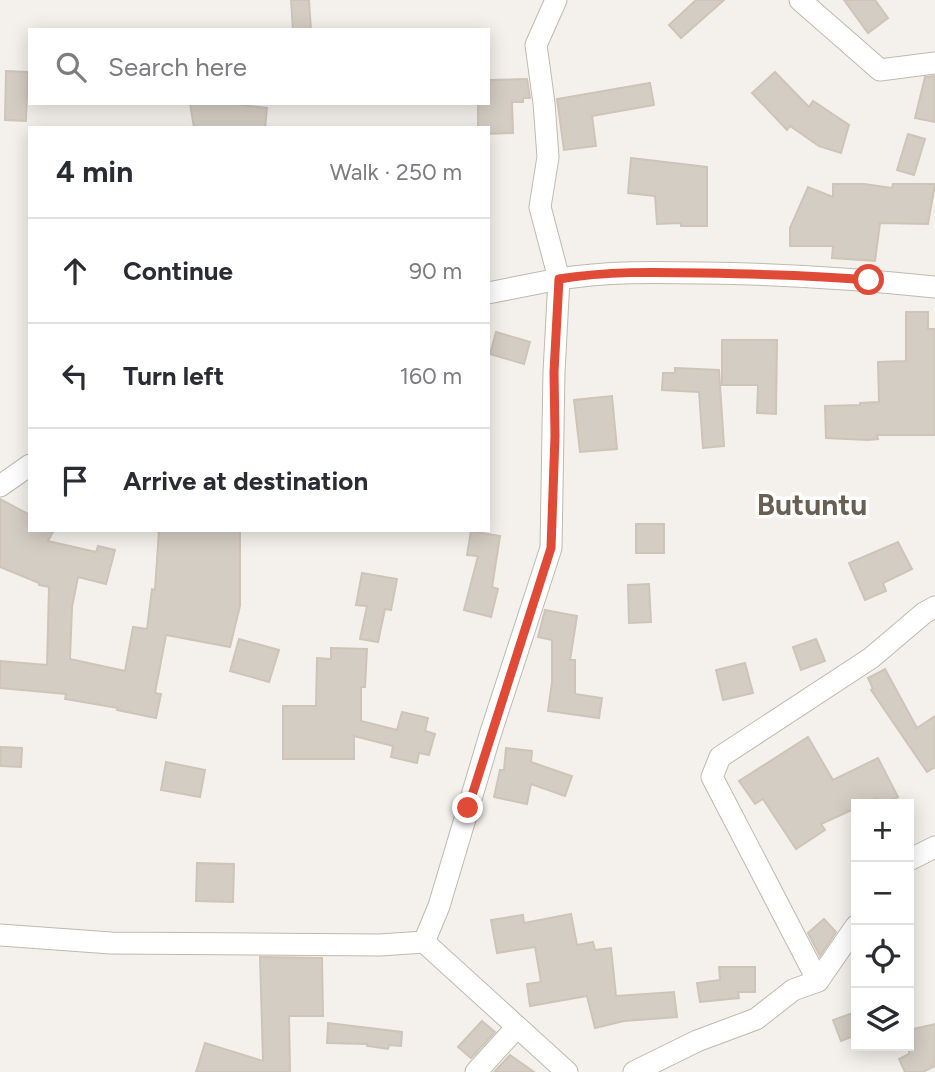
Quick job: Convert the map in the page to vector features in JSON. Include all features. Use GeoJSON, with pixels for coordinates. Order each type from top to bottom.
{"type":"FeatureCollection","features":[{"type":"Feature","properties":{"kind":"street"},"geometry":{"type":"LineString","coordinates":[[424,942],[439,906],[490,735],[551,548],[554,372],[559,279],[540,207],[548,157],[536,46],[556,0]]}},
{"type":"Feature","properties":{"kind":"street"},"geometry":{"type":"LineString","coordinates":[[800,0],[880,70],[935,63]]}},
{"type":"Feature","properties":{"kind":"street"},"geometry":{"type":"LineString","coordinates":[[490,293],[593,273],[636,272],[847,278],[935,287]]}},
{"type":"Feature","properties":{"kind":"street"},"geometry":{"type":"LineString","coordinates":[[0,486],[28,466]]}},
{"type":"Feature","properties":{"kind":"street"},"geometry":{"type":"LineString","coordinates":[[818,981],[712,777],[720,757],[871,658],[924,613],[935,607]]}},
{"type":"Feature","properties":{"kind":"street"},"geometry":{"type":"LineString","coordinates":[[914,858],[935,847]]}},
{"type":"Feature","properties":{"kind":"street"},"geometry":{"type":"LineString","coordinates":[[634,1072],[697,1041],[757,1019],[793,990],[818,981],[851,933]]}},
{"type":"Feature","properties":{"kind":"street"},"geometry":{"type":"LineString","coordinates":[[0,935],[111,943],[380,945],[424,942],[567,1072]]}},
{"type":"Feature","properties":{"kind":"street"},"geometry":{"type":"LineString","coordinates":[[476,1072],[516,1028]]}},
{"type":"Feature","properties":{"kind":"building"},"geometry":{"type":"Polygon","coordinates":[[[291,0],[309,0],[311,28],[293,28],[291,0]]]}},
{"type":"Feature","properties":{"kind":"building"},"geometry":{"type":"Polygon","coordinates":[[[696,0],[724,0],[681,38],[669,25],[696,0]]]}},
{"type":"Feature","properties":{"kind":"building"},"geometry":{"type":"Polygon","coordinates":[[[844,0],[875,0],[888,18],[868,33],[844,0]]]}},
{"type":"Feature","properties":{"kind":"building"},"geometry":{"type":"Polygon","coordinates":[[[6,71],[28,72],[26,121],[5,120],[6,71]]]}},
{"type":"Feature","properties":{"kind":"building"},"geometry":{"type":"Polygon","coordinates":[[[775,72],[809,107],[813,101],[849,125],[841,153],[819,146],[790,126],[787,130],[752,93],[775,72]]]}},
{"type":"Feature","properties":{"kind":"building"},"geometry":{"type":"Polygon","coordinates":[[[935,76],[935,122],[915,118],[925,77],[935,76]]]}},
{"type":"Feature","properties":{"kind":"building"},"geometry":{"type":"Polygon","coordinates":[[[527,79],[530,98],[523,98],[523,102],[512,102],[513,133],[490,134],[490,126],[478,126],[478,105],[490,105],[490,80],[527,79]]]}},
{"type":"Feature","properties":{"kind":"building"},"geometry":{"type":"Polygon","coordinates":[[[650,83],[654,105],[592,116],[596,146],[564,150],[557,99],[650,83]]]}},
{"type":"Feature","properties":{"kind":"building"},"geometry":{"type":"Polygon","coordinates":[[[190,105],[267,108],[265,126],[194,126],[190,105]]]}},
{"type":"Feature","properties":{"kind":"building"},"geometry":{"type":"Polygon","coordinates":[[[908,134],[925,139],[914,175],[897,170],[908,134]]]}},
{"type":"Feature","properties":{"kind":"building"},"geometry":{"type":"Polygon","coordinates":[[[631,158],[707,167],[707,226],[657,224],[655,196],[628,193],[631,158]]]}},
{"type":"Feature","properties":{"kind":"building"},"geometry":{"type":"Polygon","coordinates":[[[833,184],[892,188],[893,184],[935,184],[928,224],[880,223],[875,261],[832,258],[833,246],[790,246],[790,228],[808,187],[833,197],[833,184]]]}},
{"type":"Feature","properties":{"kind":"building"},"geometry":{"type":"Polygon","coordinates":[[[906,312],[928,312],[928,329],[935,329],[935,435],[877,435],[878,439],[868,440],[826,438],[825,406],[879,402],[878,362],[906,361],[906,312]]]}},
{"type":"Feature","properties":{"kind":"building"},"geometry":{"type":"Polygon","coordinates":[[[496,332],[530,342],[524,364],[490,354],[496,332]]]}},
{"type":"Feature","properties":{"kind":"building"},"geometry":{"type":"Polygon","coordinates":[[[722,340],[777,340],[776,414],[757,413],[758,385],[722,385],[722,340]]]}},
{"type":"Feature","properties":{"kind":"building"},"geometry":{"type":"Polygon","coordinates":[[[675,368],[719,370],[724,446],[703,448],[699,392],[662,390],[663,373],[675,373],[675,368]]]}},
{"type":"Feature","properties":{"kind":"building"},"geometry":{"type":"Polygon","coordinates":[[[612,396],[617,449],[580,452],[574,400],[612,396]]]}},
{"type":"Feature","properties":{"kind":"building"},"geometry":{"type":"Polygon","coordinates":[[[0,499],[28,514],[28,532],[53,532],[48,541],[96,552],[98,546],[115,550],[106,584],[78,577],[72,607],[70,659],[125,671],[133,627],[147,629],[152,589],[155,590],[159,532],[240,532],[240,606],[230,647],[166,635],[155,693],[161,694],[156,718],[65,699],[66,694],[0,688],[0,661],[47,665],[49,587],[0,567],[0,499]]]}},
{"type":"Feature","properties":{"kind":"building"},"geometry":{"type":"Polygon","coordinates":[[[636,524],[664,524],[664,553],[636,553],[636,524]]]}},
{"type":"Feature","properties":{"kind":"building"},"geometry":{"type":"Polygon","coordinates":[[[471,532],[500,536],[492,587],[498,589],[491,617],[464,610],[478,556],[467,555],[471,532]]]}},
{"type":"Feature","properties":{"kind":"building"},"geometry":{"type":"Polygon","coordinates":[[[898,542],[912,569],[883,583],[886,591],[865,600],[849,563],[898,542]]]}},
{"type":"Feature","properties":{"kind":"building"},"geometry":{"type":"Polygon","coordinates":[[[362,573],[397,579],[391,610],[385,609],[378,642],[360,639],[367,606],[356,605],[362,573]]]}},
{"type":"Feature","properties":{"kind":"building"},"geometry":{"type":"Polygon","coordinates":[[[649,584],[651,622],[629,623],[628,585],[649,584]]]}},
{"type":"Feature","properties":{"kind":"building"},"geometry":{"type":"Polygon","coordinates":[[[545,610],[577,616],[570,660],[575,660],[575,694],[602,698],[599,718],[548,711],[552,682],[552,640],[538,637],[545,610]]]}},
{"type":"Feature","properties":{"kind":"building"},"geometry":{"type":"Polygon","coordinates":[[[239,639],[279,650],[269,682],[230,671],[239,639]]]}},
{"type":"Feature","properties":{"kind":"building"},"geometry":{"type":"Polygon","coordinates":[[[816,639],[825,661],[801,670],[793,647],[816,639]]]}},
{"type":"Feature","properties":{"kind":"building"},"geometry":{"type":"Polygon","coordinates":[[[331,648],[367,649],[365,687],[361,687],[361,721],[397,730],[402,712],[428,718],[425,731],[435,734],[429,755],[419,753],[417,763],[391,757],[393,746],[354,736],[354,759],[283,759],[283,706],[316,706],[317,658],[331,659],[331,648]]]}},
{"type":"Feature","properties":{"kind":"building"},"geometry":{"type":"Polygon","coordinates":[[[745,663],[753,693],[723,700],[716,670],[745,663]]]}},
{"type":"Feature","properties":{"kind":"building"},"geometry":{"type":"Polygon","coordinates":[[[885,669],[917,728],[935,716],[935,767],[927,772],[871,690],[873,689],[868,678],[885,669]]]}},
{"type":"Feature","properties":{"kind":"building"},"geometry":{"type":"Polygon","coordinates":[[[808,737],[833,780],[878,758],[898,797],[851,799],[851,810],[821,824],[825,830],[796,849],[763,799],[755,804],[739,781],[808,737]]]}},
{"type":"Feature","properties":{"kind":"building"},"geometry":{"type":"Polygon","coordinates":[[[1,747],[22,748],[21,767],[0,766],[1,747]]]}},
{"type":"Feature","properties":{"kind":"building"},"geometry":{"type":"Polygon","coordinates":[[[506,748],[532,751],[531,762],[572,776],[565,796],[531,784],[527,804],[494,797],[500,770],[504,770],[506,748]]]}},
{"type":"Feature","properties":{"kind":"building"},"geometry":{"type":"Polygon","coordinates":[[[166,762],[205,770],[200,797],[161,790],[166,762]]]}},
{"type":"Feature","properties":{"kind":"building"},"geometry":{"type":"Polygon","coordinates":[[[197,863],[234,864],[233,902],[196,901],[197,863]]]}},
{"type":"Feature","properties":{"kind":"building"},"geometry":{"type":"Polygon","coordinates":[[[571,914],[577,945],[593,942],[595,950],[611,948],[616,996],[674,992],[677,1017],[624,1021],[595,1028],[587,996],[530,1006],[527,984],[541,982],[535,947],[497,953],[491,920],[523,915],[524,923],[571,914]]]}},
{"type":"Feature","properties":{"kind":"building"},"geometry":{"type":"Polygon","coordinates":[[[824,919],[836,932],[820,956],[808,933],[824,919]]]}},
{"type":"Feature","properties":{"kind":"building"},"geometry":{"type":"Polygon","coordinates":[[[260,957],[322,958],[323,1016],[289,1016],[290,1072],[196,1072],[205,1043],[263,1061],[260,957]]]}},
{"type":"Feature","properties":{"kind":"building"},"geometry":{"type":"Polygon","coordinates":[[[719,967],[755,967],[755,992],[738,992],[739,998],[700,1002],[697,983],[720,980],[719,967]]]}},
{"type":"Feature","properties":{"kind":"building"},"geometry":{"type":"Polygon","coordinates":[[[851,1014],[851,1037],[841,1041],[833,1020],[851,1014]]]}},
{"type":"Feature","properties":{"kind":"building"},"geometry":{"type":"Polygon","coordinates":[[[482,1021],[495,1032],[471,1058],[458,1047],[482,1021]]]}},
{"type":"Feature","properties":{"kind":"building"},"geometry":{"type":"Polygon","coordinates":[[[328,1023],[402,1032],[401,1046],[389,1045],[388,1049],[367,1044],[327,1043],[328,1023]]]}},
{"type":"Feature","properties":{"kind":"building"},"geometry":{"type":"Polygon","coordinates":[[[935,1024],[935,1066],[923,1072],[905,1072],[899,1059],[909,1054],[909,1051],[914,1051],[914,1029],[935,1024]]]}},
{"type":"Feature","properties":{"kind":"building"},"geometry":{"type":"Polygon","coordinates":[[[510,1055],[534,1072],[494,1072],[510,1055]]]}},
{"type":"Feature","properties":{"kind":"district","name":"Butuntu"},"geometry":{"type":"Point","coordinates":[812,505]}},
{"type":"Feature","properties":{"kind":"route"},"geometry":{"type":"LineString","coordinates":[[468,808],[551,548],[554,372],[559,279],[593,273],[636,272],[733,273],[869,280]]}}]}
